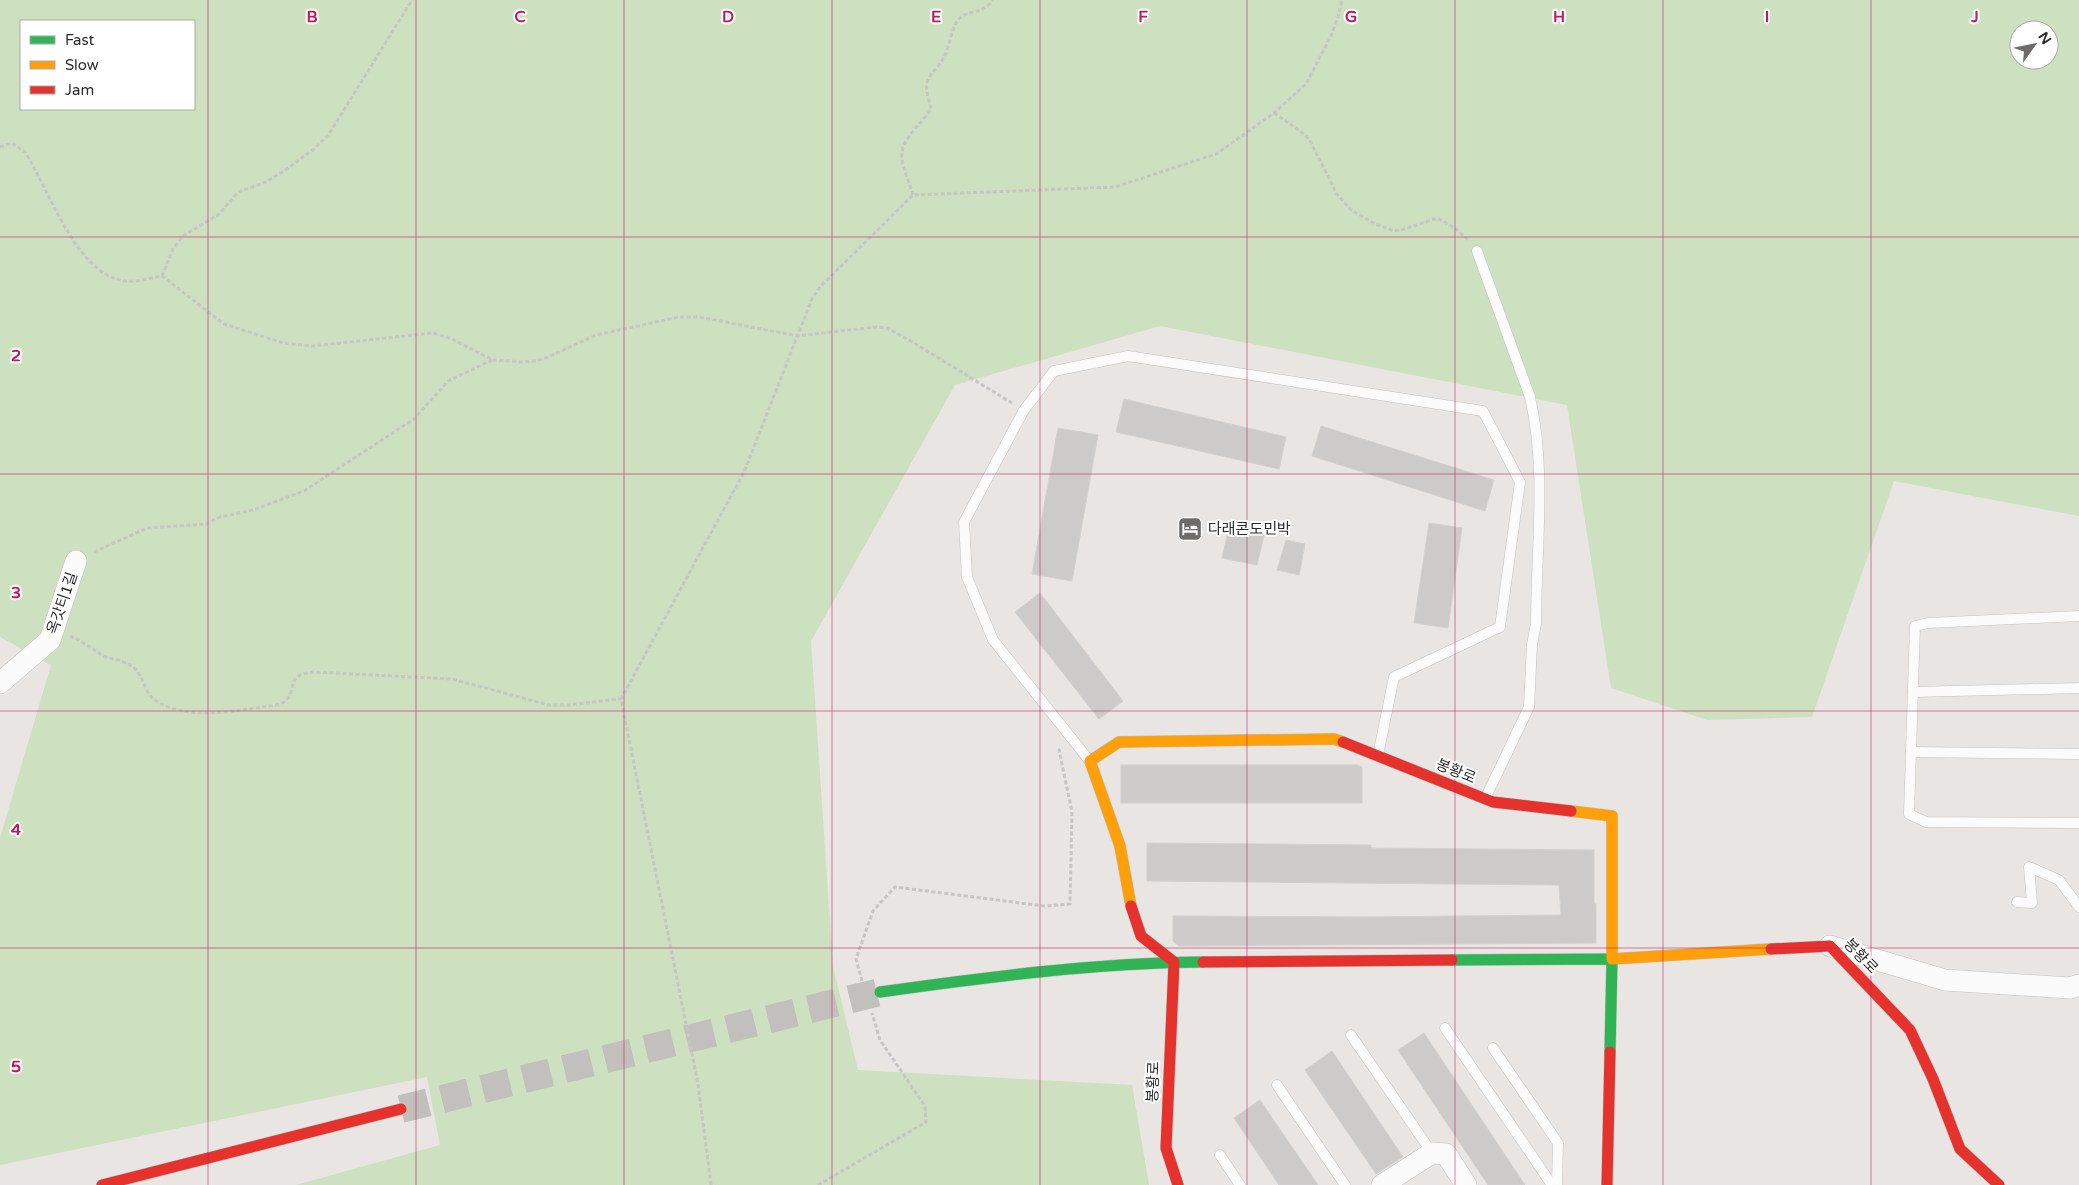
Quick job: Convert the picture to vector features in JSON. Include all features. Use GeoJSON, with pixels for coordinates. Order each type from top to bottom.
{"type":"FeatureCollection","features":[{"type":"Feature","properties":{"kind":"street","name":"옥갓티1길"},"geometry":{"type":"LineString","coordinates":[[0,683],[50,640],[76,561]]}},
{"type":"Feature","properties":{"kind":"street","name":"봉황로"},"geometry":{"type":"LineString","coordinates":[[1090,761],[1119,742],[1334,739],[1493,802],[1612,816],[1612,959],[1830,946],[1910,1030],[1933,1078],[1960,1148],[1998,1185]]}},
{"type":"Feature","properties":{"kind":"street"},"geometry":{"type":"LineString","coordinates":[[1090,761],[1120,846],[1131,906],[1141,936],[1174,962]]}},
{"type":"Feature","properties":{"kind":"street"},"geometry":{"type":"LineString","coordinates":[[1830,946],[1946,980],[2076,982]]}},
{"type":"Feature","properties":{"kind":"street"},"geometry":{"type":"LineString","coordinates":[[880,992],[1018,973],[1174,962],[1612,959],[1607,1185]]}},
{"type":"Feature","properties":{"kind":"street","name":"봉황로"},"geometry":{"type":"LineString","coordinates":[[1174,962],[1166,1148],[1178,1185]]}},
{"type":"Feature","properties":{"kind":"street"},"geometry":{"type":"LineString","coordinates":[[102,1185],[401,1109]]}},
{"type":"Feature","properties":{"kind":"street"},"geometry":{"type":"LineString","coordinates":[[1383,1185],[1432,1153],[1446,1154],[1466,1185]]}},
{"type":"Feature","properties":{"kind":"lane"},"geometry":{"type":"LineString","coordinates":[[1477,251],[1530,398],[1535,418],[1539,460],[1536,624],[1532,644],[1529,707],[1485,799]]}},
{"type":"Feature","properties":{"kind":"lane"},"geometry":{"type":"LineString","coordinates":[[1090,761],[992,640],[967,577],[964,522],[1024,410],[1054,371],[1128,356],[1483,411],[1520,482],[1500,627],[1394,676],[1378,756]]}},
{"type":"Feature","properties":{"kind":"lane"},"geometry":{"type":"LineString","coordinates":[[2079,616],[1928,623],[1915,626],[1909,814],[1926,822],[2079,823]]}},
{"type":"Feature","properties":{"kind":"lane"},"geometry":{"type":"LineString","coordinates":[[1913,692],[2079,688]]}},
{"type":"Feature","properties":{"kind":"lane"},"geometry":{"type":"LineString","coordinates":[[1911,752],[2079,754]]}},
{"type":"Feature","properties":{"kind":"lane"},"geometry":{"type":"LineString","coordinates":[[2017,902],[2032,903],[2029,867],[2059,880],[2079,907]]}},
{"type":"Feature","properties":{"kind":"lane"},"geometry":{"type":"LineString","coordinates":[[1445,1028],[1552,1185]]}},
{"type":"Feature","properties":{"kind":"lane"},"geometry":{"type":"LineString","coordinates":[[1352,1035],[1432,1153]]}},
{"type":"Feature","properties":{"kind":"lane"},"geometry":{"type":"LineString","coordinates":[[1493,1048],[1558,1143],[1557,1185]]}},
{"type":"Feature","properties":{"kind":"lane"},"geometry":{"type":"LineString","coordinates":[[1277,1084],[1345,1185]]}},
{"type":"Feature","properties":{"kind":"lane"},"geometry":{"type":"LineString","coordinates":[[1220,1155],[1240,1185]]}},
{"type":"Feature","properties":{"kind":"path"},"geometry":{"type":"LineString","coordinates":[[162,276],[173,250],[183,236],[219,214],[238,192],[266,182],[284,171],[314,149],[329,134],[412,0]]}},
{"type":"Feature","properties":{"kind":"path"},"geometry":{"type":"LineString","coordinates":[[914,195],[904,166],[902,150],[907,140],[931,109],[927,96],[928,82],[944,59],[957,22],[964,16],[985,9],[993,0]]}},
{"type":"Feature","properties":{"kind":"path"},"geometry":{"type":"LineString","coordinates":[[711,1185],[698,1084],[621,699],[744,472],[812,299],[820,287],[914,195],[1115,187],[1216,154],[1274,113],[1306,84],[1336,23],[1342,0]]}},
{"type":"Feature","properties":{"kind":"path"},"geometry":{"type":"LineString","coordinates":[[1274,113],[1300,130],[1309,139],[1337,194],[1350,209],[1375,224],[1394,230],[1405,229],[1430,219],[1443,220],[1456,228],[1477,251]]}},
{"type":"Feature","properties":{"kind":"path"},"geometry":{"type":"LineString","coordinates":[[0,147],[12,143],[25,152],[74,242],[93,264],[109,276],[120,280],[133,281],[162,276],[207,313],[224,324],[283,343],[312,346],[433,333],[452,339],[493,360],[523,362],[536,361],[596,335],[678,317],[699,317],[798,336],[864,327],[887,328],[1024,410]]}},
{"type":"Feature","properties":{"kind":"path"},"geometry":{"type":"LineString","coordinates":[[76,561],[147,528],[206,524],[220,517],[253,510],[304,491],[414,419],[426,408],[439,388],[448,381],[493,360]]}},
{"type":"Feature","properties":{"kind":"path"},"geometry":{"type":"LineString","coordinates":[[53,631],[75,638],[105,656],[131,665],[138,672],[152,698],[168,708],[187,713],[229,711],[277,705],[284,702],[288,697],[297,677],[313,672],[452,679],[549,705],[569,705],[621,699]]}},
{"type":"Feature","properties":{"kind":"green space"},"geometry":{"type":"Polygon","coordinates":[[[0,0],[2079,0],[2079,516],[1894,481],[1812,717],[1707,720],[1611,688],[1567,405],[1160,326],[955,385],[811,641],[833,967],[858,1070],[1132,1085],[1149,1185],[296,1185],[440,1145],[427,1077],[0,1165],[0,838],[51,665],[0,637],[0,0]]]}},
{"type":"Feature","properties":{"kind":"building"},"geometry":{"type":"Polygon","coordinates":[[[1124,399],[1286,437],[1279,469],[1116,432],[1124,399]]]}},
{"type":"Feature","properties":{"kind":"building"},"geometry":{"type":"Polygon","coordinates":[[[1321,426],[1494,480],[1485,511],[1312,456],[1321,426]]]}},
{"type":"Feature","properties":{"kind":"building"},"geometry":{"type":"Polygon","coordinates":[[[1058,428],[1098,435],[1072,581],[1032,574],[1058,428]]]}},
{"type":"Feature","properties":{"kind":"building"},"geometry":{"type":"Polygon","coordinates":[[[1429,523],[1462,528],[1448,628],[1414,623],[1429,523]]]}},
{"type":"Feature","properties":{"kind":"building"},"geometry":{"type":"Polygon","coordinates":[[[1229,528],[1264,535],[1257,565],[1222,558],[1229,528]]]}},
{"type":"Feature","properties":{"kind":"building"},"geometry":{"type":"Polygon","coordinates":[[[1286,540],[1305,544],[1299,575],[1277,570],[1286,540]]]}},
{"type":"Feature","properties":{"kind":"building"},"geometry":{"type":"Polygon","coordinates":[[[1040,593],[1123,701],[1099,719],[1015,612],[1040,593]]]}},
{"type":"Feature","properties":{"kind":"building"},"geometry":{"type":"Polygon","coordinates":[[[1121,765],[1358,765],[1362,767],[1362,803],[1121,803],[1121,765]]]}},
{"type":"Feature","properties":{"kind":"building"},"geometry":{"type":"Polygon","coordinates":[[[1147,843],[1371,845],[1371,848],[1594,850],[1596,943],[1179,946],[1173,941],[1173,916],[1561,915],[1559,885],[1147,881],[1147,843]]]}},
{"type":"Feature","properties":{"kind":"building"},"geometry":{"type":"Polygon","coordinates":[[[1424,1033],[1525,1185],[1488,1185],[1398,1050],[1424,1033]]]}},
{"type":"Feature","properties":{"kind":"building"},"geometry":{"type":"Polygon","coordinates":[[[1332,1051],[1403,1157],[1376,1174],[1305,1070],[1332,1051]]]}},
{"type":"Feature","properties":{"kind":"building"},"geometry":{"type":"Polygon","coordinates":[[[1260,1100],[1318,1185],[1279,1185],[1234,1118],[1260,1100]]]}},
{"type":"Feature","properties":{"kind":"tunnel"},"geometry":{"type":"LineString","coordinates":[[401,1109],[880,992]]}},
{"type":"Feature","properties":{"kind":"traffic: fast"},"geometry":{"type":"LineString","coordinates":[[1452,960],[1612,959],[1610,1052]]}},
{"type":"Feature","properties":{"kind":"traffic: fast"},"geometry":{"type":"LineString","coordinates":[[880,992],[1000,976],[1081,968],[1203,962]]}},
{"type":"Feature","properties":{"kind":"traffic: slow"},"geometry":{"type":"LineString","coordinates":[[1131,906],[1120,846],[1090,761],[1119,742],[1334,739],[1343,742]]}},
{"type":"Feature","properties":{"kind":"traffic: slow"},"geometry":{"type":"LineString","coordinates":[[1571,811],[1612,816],[1612,959],[1771,949]]}},
{"type":"Feature","properties":{"kind":"traffic: jam"},"geometry":{"type":"LineString","coordinates":[[1343,742],[1493,802],[1571,811]]}},
{"type":"Feature","properties":{"kind":"traffic: jam"},"geometry":{"type":"LineString","coordinates":[[1131,906],[1141,936],[1174,962],[1166,1148],[1178,1185]]}},
{"type":"Feature","properties":{"kind":"traffic: jam"},"geometry":{"type":"LineString","coordinates":[[1771,949],[1830,946],[1910,1030],[1933,1079],[1960,1149],[1999,1185]]}},
{"type":"Feature","properties":{"kind":"traffic: jam"},"geometry":{"type":"LineString","coordinates":[[1203,962],[1452,960]]}},
{"type":"Feature","properties":{"kind":"traffic: jam"},"geometry":{"type":"LineString","coordinates":[[1607,1185],[1610,1052]]}},
{"type":"Feature","properties":{"kind":"traffic: jam"},"geometry":{"type":"LineString","coordinates":[[102,1185],[401,1109]]}},
{"type":"Feature","properties":{"kind":"place","name":"다래콘도민박"},"geometry":{"type":"Point","coordinates":[1190,529]}}]}
